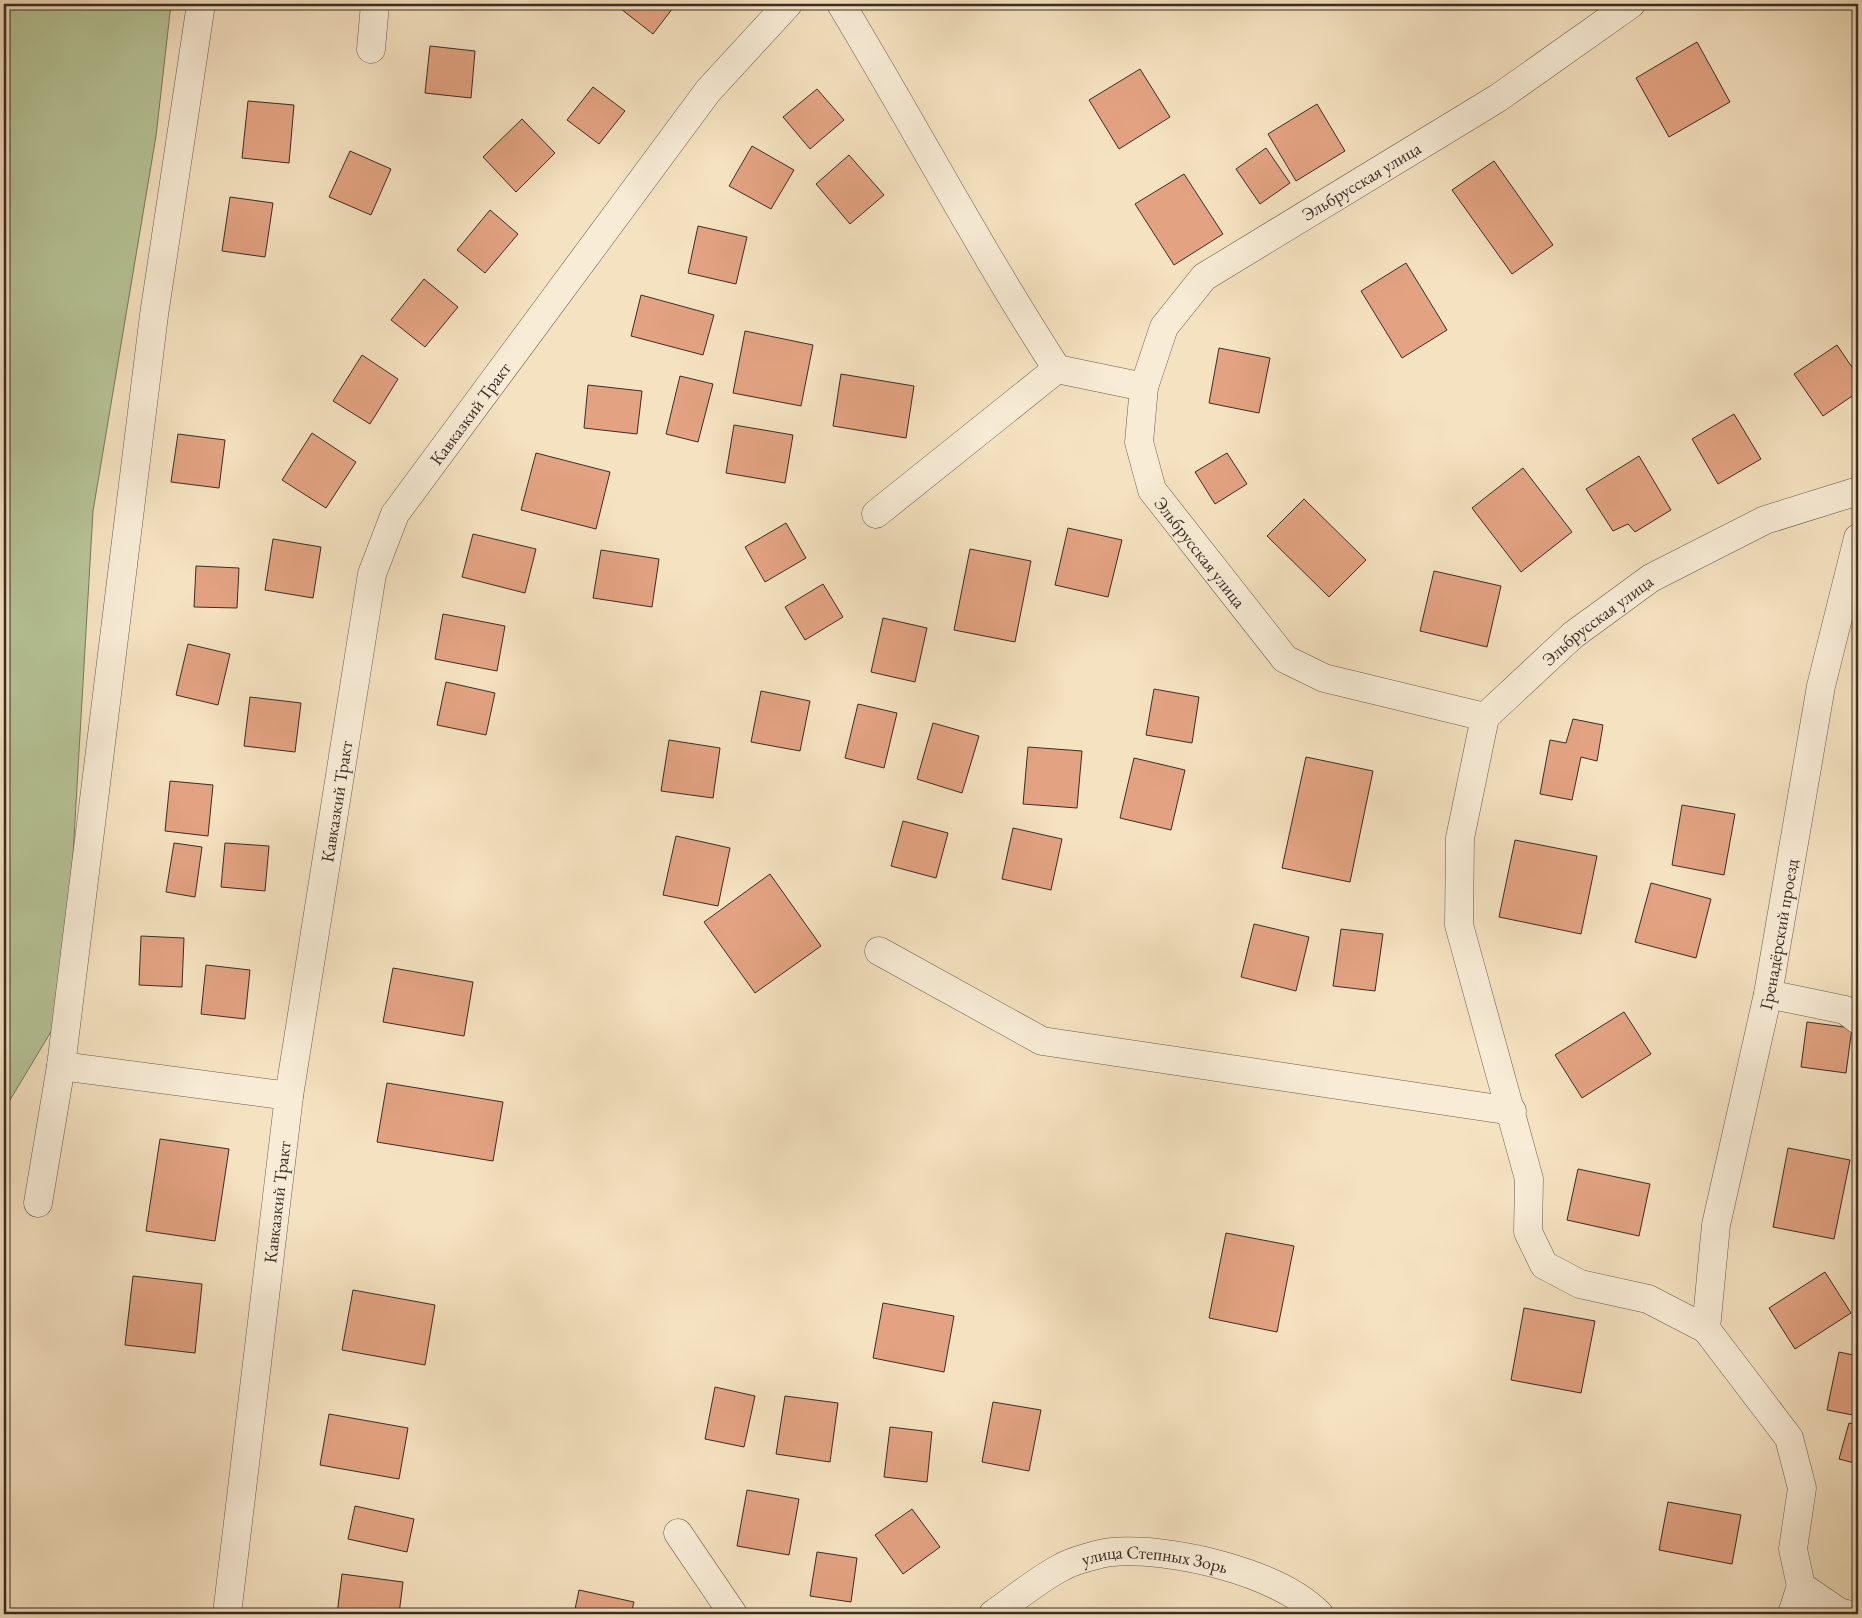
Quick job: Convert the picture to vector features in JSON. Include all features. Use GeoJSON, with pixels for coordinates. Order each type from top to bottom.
{"type":"FeatureCollection","features":[{"type":"Feature","properties":{"kind":"street"},"geometry":{"type":"LineString","coordinates":[[38,1203],[61,1066],[154,315],[202,4]]}},
{"type":"Feature","properties":{"kind":"street"},"geometry":{"type":"LineString","coordinates":[[371,49],[375,4]]}},
{"type":"Feature","properties":{"kind":"street","name":"Кавказкий Тракт"},"geometry":{"type":"LineString","coordinates":[[227,1614],[289,1096],[372,574],[395,514],[708,91],[788,4]]}},
{"type":"Feature","properties":{"kind":"street"},"geometry":{"type":"LineString","coordinates":[[841,4],[908,116],[1013,302],[1057,369],[1144,387]]}},
{"type":"Feature","properties":{"kind":"street","name":"Эльбрусская улица"},"geometry":{"type":"LineString","coordinates":[[1632,4],[1498,98],[1204,277],[1164,328],[1144,387],[1139,442],[1152,490],[1285,659],[1324,678],[1485,717],[1573,635],[1651,578],[1765,520],[1858,491]]}},
{"type":"Feature","properties":{"kind":"street"},"geometry":{"type":"LineString","coordinates":[[876,514],[1057,369]]}},
{"type":"Feature","properties":{"kind":"street","name":"Гренадёрский проезд"},"geometry":{"type":"LineString","coordinates":[[1706,1330],[1716,1225],[1768,994],[1821,686],[1858,538]]}},
{"type":"Feature","properties":{"kind":"street"},"geometry":{"type":"LineString","coordinates":[[1485,717],[1460,838],[1459,925],[1529,1179],[1528,1232],[1544,1265],[1580,1284],[1648,1298],[1706,1330],[1789,1438],[1802,1488],[1793,1549],[1801,1586],[1792,1614]]}},
{"type":"Feature","properties":{"kind":"street"},"geometry":{"type":"LineString","coordinates":[[879,951],[1042,1041],[1512,1112]]}},
{"type":"Feature","properties":{"kind":"street"},"geometry":{"type":"LineString","coordinates":[[1768,994],[1846,1010],[1858,1020]]}},
{"type":"Feature","properties":{"kind":"street"},"geometry":{"type":"LineString","coordinates":[[61,1066],[289,1096]]}},
{"type":"Feature","properties":{"kind":"street"},"geometry":{"type":"LineString","coordinates":[[678,1533],[733,1614]]}},
{"type":"Feature","properties":{"kind":"street","name":"улица Степных Зорь"},"geometry":{"type":"LineString","coordinates":[[992,1614],[1062,1566],[1112,1552],[1179,1555],[1267,1580],[1310,1606],[1319,1614]]}},
{"type":"Feature","properties":{"kind":"street"},"geometry":{"type":"LineString","coordinates":[[1801,1586],[1839,1612],[1847,1614]]}},
{"type":"Feature","properties":{"kind":"green space"},"geometry":{"type":"Polygon","coordinates":[[[4,4],[171,4],[156,136],[93,511],[64,1010],[4,1110],[4,4]]]}},
{"type":"Feature","properties":{"kind":"building"},"geometry":{"type":"Polygon","coordinates":[[[625,4],[676,4],[653,34],[621,9],[625,4]]]}},
{"type":"Feature","properties":{"kind":"building"},"geometry":{"type":"Polygon","coordinates":[[[1697,42],[1730,102],[1669,137],[1636,78],[1697,42]]]}},
{"type":"Feature","properties":{"kind":"building"},"geometry":{"type":"Polygon","coordinates":[[[430,46],[475,51],[471,98],[425,93],[430,46]]]}},
{"type":"Feature","properties":{"kind":"building"},"geometry":{"type":"Polygon","coordinates":[[[1140,69],[1170,117],[1119,149],[1089,100],[1140,69]]]}},
{"type":"Feature","properties":{"kind":"building"},"geometry":{"type":"Polygon","coordinates":[[[593,87],[625,111],[599,144],[567,120],[593,87]]]}},
{"type":"Feature","properties":{"kind":"building"},"geometry":{"type":"Polygon","coordinates":[[[817,89],[844,120],[810,149],[783,117],[817,89]]]}},
{"type":"Feature","properties":{"kind":"building"},"geometry":{"type":"Polygon","coordinates":[[[248,101],[294,105],[289,163],[242,158],[248,101]]]}},
{"type":"Feature","properties":{"kind":"building"},"geometry":{"type":"Polygon","coordinates":[[[1317,104],[1345,151],[1296,181],[1268,134],[1317,104]]]}},
{"type":"Feature","properties":{"kind":"building"},"geometry":{"type":"Polygon","coordinates":[[[522,119],[555,153],[516,192],[483,157],[522,119]]]}},
{"type":"Feature","properties":{"kind":"building"},"geometry":{"type":"Polygon","coordinates":[[[752,146],[794,170],[771,209],[729,186],[752,146]]]}},
{"type":"Feature","properties":{"kind":"building"},"geometry":{"type":"Polygon","coordinates":[[[1266,148],[1290,183],[1260,204],[1236,169],[1266,148]]]}},
{"type":"Feature","properties":{"kind":"building"},"geometry":{"type":"Polygon","coordinates":[[[350,151],[391,169],[371,215],[329,197],[350,151]]]}},
{"type":"Feature","properties":{"kind":"building"},"geometry":{"type":"Polygon","coordinates":[[[849,155],[884,195],[850,224],[816,184],[849,155]]]}},
{"type":"Feature","properties":{"kind":"building"},"geometry":{"type":"Polygon","coordinates":[[[1494,161],[1553,245],[1512,274],[1452,190],[1494,161]]]}},
{"type":"Feature","properties":{"kind":"building"},"geometry":{"type":"Polygon","coordinates":[[[1184,174],[1223,234],[1174,265],[1135,204],[1184,174]]]}},
{"type":"Feature","properties":{"kind":"building"},"geometry":{"type":"Polygon","coordinates":[[[230,197],[273,203],[265,257],[222,251],[230,197]]]}},
{"type":"Feature","properties":{"kind":"building"},"geometry":{"type":"Polygon","coordinates":[[[490,210],[518,234],[485,273],[457,250],[490,210]]]}},
{"type":"Feature","properties":{"kind":"building"},"geometry":{"type":"Polygon","coordinates":[[[698,226],[747,237],[736,284],[688,273],[698,226]]]}},
{"type":"Feature","properties":{"kind":"building"},"geometry":{"type":"Polygon","coordinates":[[[1406,263],[1447,330],[1402,358],[1361,291],[1406,263]]]}},
{"type":"Feature","properties":{"kind":"building"},"geometry":{"type":"Polygon","coordinates":[[[424,279],[458,307],[425,347],[391,320],[424,279]]]}},
{"type":"Feature","properties":{"kind":"building"},"geometry":{"type":"Polygon","coordinates":[[[641,295],[714,315],[703,355],[631,336],[641,295]]]}},
{"type":"Feature","properties":{"kind":"building"},"geometry":{"type":"Polygon","coordinates":[[[745,331],[813,345],[801,406],[733,393],[745,331]]]}},
{"type":"Feature","properties":{"kind":"building"},"geometry":{"type":"Polygon","coordinates":[[[1837,345],[1858,376],[1858,392],[1823,416],[1794,374],[1837,345]]]}},
{"type":"Feature","properties":{"kind":"building"},"geometry":{"type":"Polygon","coordinates":[[[1219,348],[1270,358],[1259,413],[1209,403],[1219,348]]]}},
{"type":"Feature","properties":{"kind":"building"},"geometry":{"type":"Polygon","coordinates":[[[362,355],[398,379],[370,424],[333,401],[362,355]]]}},
{"type":"Feature","properties":{"kind":"building"},"geometry":{"type":"Polygon","coordinates":[[[841,374],[914,386],[906,438],[833,426],[841,374]]]}},
{"type":"Feature","properties":{"kind":"building"},"geometry":{"type":"Polygon","coordinates":[[[680,376],[713,384],[698,442],[666,434],[680,376]]]}},
{"type":"Feature","properties":{"kind":"building"},"geometry":{"type":"Polygon","coordinates":[[[588,385],[642,391],[637,434],[584,428],[588,385]]]}},
{"type":"Feature","properties":{"kind":"building"},"geometry":{"type":"Polygon","coordinates":[[[1734,414],[1761,459],[1718,484],[1692,439],[1734,414]]]}},
{"type":"Feature","properties":{"kind":"building"},"geometry":{"type":"Polygon","coordinates":[[[734,425],[793,435],[785,483],[726,473],[734,425]]]}},
{"type":"Feature","properties":{"kind":"building"},"geometry":{"type":"Polygon","coordinates":[[[312,433],[356,462],[326,508],[282,480],[312,433]]]}},
{"type":"Feature","properties":{"kind":"building"},"geometry":{"type":"Polygon","coordinates":[[[178,434],[225,440],[219,488],[171,482],[178,434]]]}},
{"type":"Feature","properties":{"kind":"building"},"geometry":{"type":"Polygon","coordinates":[[[536,453],[610,472],[596,529],[521,510],[536,453]]]}},
{"type":"Feature","properties":{"kind":"building"},"geometry":{"type":"Polygon","coordinates":[[[1227,453],[1247,484],[1215,504],[1195,472],[1227,453]]]}},
{"type":"Feature","properties":{"kind":"building"},"geometry":{"type":"Polygon","coordinates":[[[1639,456],[1671,510],[1635,532],[1628,524],[1613,531],[1586,489],[1639,456]]]}},
{"type":"Feature","properties":{"kind":"building"},"geometry":{"type":"Polygon","coordinates":[[[1523,468],[1572,532],[1521,572],[1472,508],[1523,468]]]}},
{"type":"Feature","properties":{"kind":"building"},"geometry":{"type":"Polygon","coordinates":[[[1304,499],[1366,560],[1329,597],[1267,536],[1304,499]]]}},
{"type":"Feature","properties":{"kind":"building"},"geometry":{"type":"Polygon","coordinates":[[[786,523],[806,558],[765,582],[745,547],[786,523]]]}},
{"type":"Feature","properties":{"kind":"building"},"geometry":{"type":"Polygon","coordinates":[[[1068,528],[1122,540],[1108,597],[1055,585],[1068,528]]]}},
{"type":"Feature","properties":{"kind":"building"},"geometry":{"type":"Polygon","coordinates":[[[473,534],[536,549],[525,593],[462,577],[473,534]]]}},
{"type":"Feature","properties":{"kind":"building"},"geometry":{"type":"Polygon","coordinates":[[[273,539],[321,547],[313,598],[265,590],[273,539]]]}},
{"type":"Feature","properties":{"kind":"building"},"geometry":{"type":"Polygon","coordinates":[[[970,549],[1031,561],[1015,642],[954,630],[970,549]]]}},
{"type":"Feature","properties":{"kind":"building"},"geometry":{"type":"Polygon","coordinates":[[[601,550],[659,559],[652,607],[593,598],[601,550]]]}},
{"type":"Feature","properties":{"kind":"building"},"geometry":{"type":"Polygon","coordinates":[[[196,566],[239,568],[237,608],[194,607],[196,566]]]}},
{"type":"Feature","properties":{"kind":"building"},"geometry":{"type":"Polygon","coordinates":[[[1434,571],[1501,586],[1487,647],[1420,631],[1434,571]]]}},
{"type":"Feature","properties":{"kind":"building"},"geometry":{"type":"Polygon","coordinates":[[[823,584],[843,617],[805,640],[785,607],[823,584]]]}},
{"type":"Feature","properties":{"kind":"building"},"geometry":{"type":"Polygon","coordinates":[[[443,614],[505,626],[497,671],[435,659],[443,614]]]}},
{"type":"Feature","properties":{"kind":"building"},"geometry":{"type":"Polygon","coordinates":[[[883,618],[927,628],[915,682],[871,672],[883,618]]]}},
{"type":"Feature","properties":{"kind":"building"},"geometry":{"type":"Polygon","coordinates":[[[188,644],[230,654],[218,705],[176,695],[188,644]]]}},
{"type":"Feature","properties":{"kind":"building"},"geometry":{"type":"Polygon","coordinates":[[[446,682],[495,693],[486,735],[437,725],[446,682]]]}},
{"type":"Feature","properties":{"kind":"building"},"geometry":{"type":"Polygon","coordinates":[[[1154,689],[1199,697],[1192,743],[1146,735],[1154,689]]]}},
{"type":"Feature","properties":{"kind":"building"},"geometry":{"type":"Polygon","coordinates":[[[761,691],[810,701],[800,751],[751,742],[761,691]]]}},
{"type":"Feature","properties":{"kind":"building"},"geometry":{"type":"Polygon","coordinates":[[[250,697],[301,703],[295,752],[244,746],[250,697]]]}},
{"type":"Feature","properties":{"kind":"building"},"geometry":{"type":"Polygon","coordinates":[[[858,704],[897,713],[884,768],[845,758],[858,704]]]}},
{"type":"Feature","properties":{"kind":"building"},"geometry":{"type":"Polygon","coordinates":[[[1573,719],[1603,725],[1597,761],[1581,757],[1572,800],[1540,794],[1550,740],[1566,743],[1573,719]]]}},
{"type":"Feature","properties":{"kind":"building"},"geometry":{"type":"Polygon","coordinates":[[[933,723],[979,736],[962,793],[917,779],[933,723]]]}},
{"type":"Feature","properties":{"kind":"building"},"geometry":{"type":"Polygon","coordinates":[[[669,740],[720,748],[713,798],[661,791],[669,740]]]}},
{"type":"Feature","properties":{"kind":"building"},"geometry":{"type":"Polygon","coordinates":[[[1028,747],[1082,751],[1077,808],[1023,804],[1028,747]]]}},
{"type":"Feature","properties":{"kind":"building"},"geometry":{"type":"Polygon","coordinates":[[[1306,757],[1373,771],[1350,882],[1282,868],[1306,757]]]}},
{"type":"Feature","properties":{"kind":"building"},"geometry":{"type":"Polygon","coordinates":[[[1134,758],[1185,770],[1171,830],[1120,818],[1134,758]]]}},
{"type":"Feature","properties":{"kind":"building"},"geometry":{"type":"Polygon","coordinates":[[[170,781],[213,785],[208,836],[165,831],[170,781]]]}},
{"type":"Feature","properties":{"kind":"building"},"geometry":{"type":"Polygon","coordinates":[[[1682,805],[1735,814],[1724,875],[1672,865],[1682,805]]]}},
{"type":"Feature","properties":{"kind":"building"},"geometry":{"type":"Polygon","coordinates":[[[903,821],[948,833],[936,878],[891,866],[903,821]]]}},
{"type":"Feature","properties":{"kind":"building"},"geometry":{"type":"Polygon","coordinates":[[[1013,828],[1062,839],[1051,890],[1002,879],[1013,828]]]}},
{"type":"Feature","properties":{"kind":"building"},"geometry":{"type":"Polygon","coordinates":[[[676,836],[730,848],[718,906],[663,895],[676,836]]]}},
{"type":"Feature","properties":{"kind":"building"},"geometry":{"type":"Polygon","coordinates":[[[1515,840],[1597,856],[1581,934],[1499,917],[1515,840]]]}},
{"type":"Feature","properties":{"kind":"building"},"geometry":{"type":"Polygon","coordinates":[[[174,843],[202,847],[195,897],[166,892],[174,843]]]}},
{"type":"Feature","properties":{"kind":"building"},"geometry":{"type":"Polygon","coordinates":[[[225,843],[269,846],[265,891],[221,887],[225,843]]]}},
{"type":"Feature","properties":{"kind":"building"},"geometry":{"type":"Polygon","coordinates":[[[770,874],[821,946],[755,993],[704,922],[770,874]]]}},
{"type":"Feature","properties":{"kind":"building"},"geometry":{"type":"Polygon","coordinates":[[[1651,883],[1711,899],[1696,958],[1635,942],[1651,883]]]}},
{"type":"Feature","properties":{"kind":"building"},"geometry":{"type":"Polygon","coordinates":[[[1254,924],[1309,937],[1296,991],[1241,977],[1254,924]]]}},
{"type":"Feature","properties":{"kind":"building"},"geometry":{"type":"Polygon","coordinates":[[[1858,925],[1858,954],[1853,953],[1858,925]]]}},
{"type":"Feature","properties":{"kind":"building"},"geometry":{"type":"Polygon","coordinates":[[[1341,929],[1383,934],[1375,991],[1333,986],[1341,929]]]}},
{"type":"Feature","properties":{"kind":"building"},"geometry":{"type":"Polygon","coordinates":[[[141,936],[184,938],[182,987],[139,985],[141,936]]]}},
{"type":"Feature","properties":{"kind":"building"},"geometry":{"type":"Polygon","coordinates":[[[206,965],[250,970],[245,1019],[201,1014],[206,965]]]}},
{"type":"Feature","properties":{"kind":"building"},"geometry":{"type":"Polygon","coordinates":[[[393,968],[473,982],[464,1036],[383,1022],[393,968]]]}},
{"type":"Feature","properties":{"kind":"building"},"geometry":{"type":"Polygon","coordinates":[[[1624,1012],[1651,1054],[1582,1098],[1555,1055],[1624,1012]]]}},
{"type":"Feature","properties":{"kind":"building"},"geometry":{"type":"Polygon","coordinates":[[[1807,1022],[1852,1028],[1846,1073],[1801,1067],[1807,1022]]]}},
{"type":"Feature","properties":{"kind":"building"},"geometry":{"type":"Polygon","coordinates":[[[387,1083],[503,1102],[493,1161],[377,1142],[387,1083]]]}},
{"type":"Feature","properties":{"kind":"building"},"geometry":{"type":"Polygon","coordinates":[[[160,1139],[229,1149],[215,1241],[146,1231],[160,1139]]]}},
{"type":"Feature","properties":{"kind":"building"},"geometry":{"type":"Polygon","coordinates":[[[1788,1148],[1850,1160],[1834,1239],[1773,1227],[1788,1148]]]}},
{"type":"Feature","properties":{"kind":"building"},"geometry":{"type":"Polygon","coordinates":[[[1578,1169],[1650,1184],[1639,1236],[1567,1220],[1578,1169]]]}},
{"type":"Feature","properties":{"kind":"building"},"geometry":{"type":"Polygon","coordinates":[[[1226,1233],[1294,1246],[1277,1332],[1209,1318],[1226,1233]]]}},
{"type":"Feature","properties":{"kind":"building"},"geometry":{"type":"Polygon","coordinates":[[[1825,1272],[1851,1313],[1795,1349],[1769,1308],[1825,1272]]]}},
{"type":"Feature","properties":{"kind":"building"},"geometry":{"type":"Polygon","coordinates":[[[133,1276],[202,1284],[195,1353],[125,1345],[133,1276]]]}},
{"type":"Feature","properties":{"kind":"building"},"geometry":{"type":"Polygon","coordinates":[[[353,1290],[435,1305],[425,1365],[342,1350],[353,1290]]]}},
{"type":"Feature","properties":{"kind":"building"},"geometry":{"type":"Polygon","coordinates":[[[883,1303],[954,1316],[944,1372],[873,1358],[883,1303]]]}},
{"type":"Feature","properties":{"kind":"building"},"geometry":{"type":"Polygon","coordinates":[[[1524,1308],[1595,1321],[1581,1393],[1511,1380],[1524,1308]]]}},
{"type":"Feature","properties":{"kind":"building"},"geometry":{"type":"Polygon","coordinates":[[[1839,1352],[1858,1356],[1858,1416],[1827,1410],[1839,1352]]]}},
{"type":"Feature","properties":{"kind":"building"},"geometry":{"type":"Polygon","coordinates":[[[715,1387],[755,1396],[744,1447],[705,1439],[715,1387]]]}},
{"type":"Feature","properties":{"kind":"building"},"geometry":{"type":"Polygon","coordinates":[[[785,1396],[838,1403],[830,1462],[776,1454],[785,1396]]]}},
{"type":"Feature","properties":{"kind":"building"},"geometry":{"type":"Polygon","coordinates":[[[993,1402],[1041,1410],[1029,1471],[982,1462],[993,1402]]]}},
{"type":"Feature","properties":{"kind":"building"},"geometry":{"type":"Polygon","coordinates":[[[329,1414],[408,1428],[399,1479],[320,1465],[329,1414]]]}},
{"type":"Feature","properties":{"kind":"building"},"geometry":{"type":"Polygon","coordinates":[[[1849,1423],[1858,1425],[1858,1464],[1839,1459],[1849,1423]]]}},
{"type":"Feature","properties":{"kind":"building"},"geometry":{"type":"Polygon","coordinates":[[[890,1427],[932,1432],[927,1482],[884,1477],[890,1427]]]}},
{"type":"Feature","properties":{"kind":"building"},"geometry":{"type":"Polygon","coordinates":[[[747,1490],[799,1499],[789,1555],[737,1546],[747,1490]]]}},
{"type":"Feature","properties":{"kind":"building"},"geometry":{"type":"Polygon","coordinates":[[[1668,1502],[1741,1515],[1732,1564],[1659,1550],[1668,1502]]]}},
{"type":"Feature","properties":{"kind":"building"},"geometry":{"type":"Polygon","coordinates":[[[355,1506],[414,1519],[407,1552],[348,1539],[355,1506]]]}},
{"type":"Feature","properties":{"kind":"building"},"geometry":{"type":"Polygon","coordinates":[[[912,1509],[940,1547],[903,1574],[875,1535],[912,1509]]]}},
{"type":"Feature","properties":{"kind":"building"},"geometry":{"type":"Polygon","coordinates":[[[817,1552],[857,1558],[851,1602],[810,1596],[817,1552]]]}},
{"type":"Feature","properties":{"kind":"building"},"geometry":{"type":"Polygon","coordinates":[[[342,1574],[403,1582],[399,1614],[337,1614],[342,1574]]]}},
{"type":"Feature","properties":{"kind":"building"},"geometry":{"type":"Polygon","coordinates":[[[579,1590],[634,1602],[631,1614],[574,1614],[579,1590]]]}}]}
